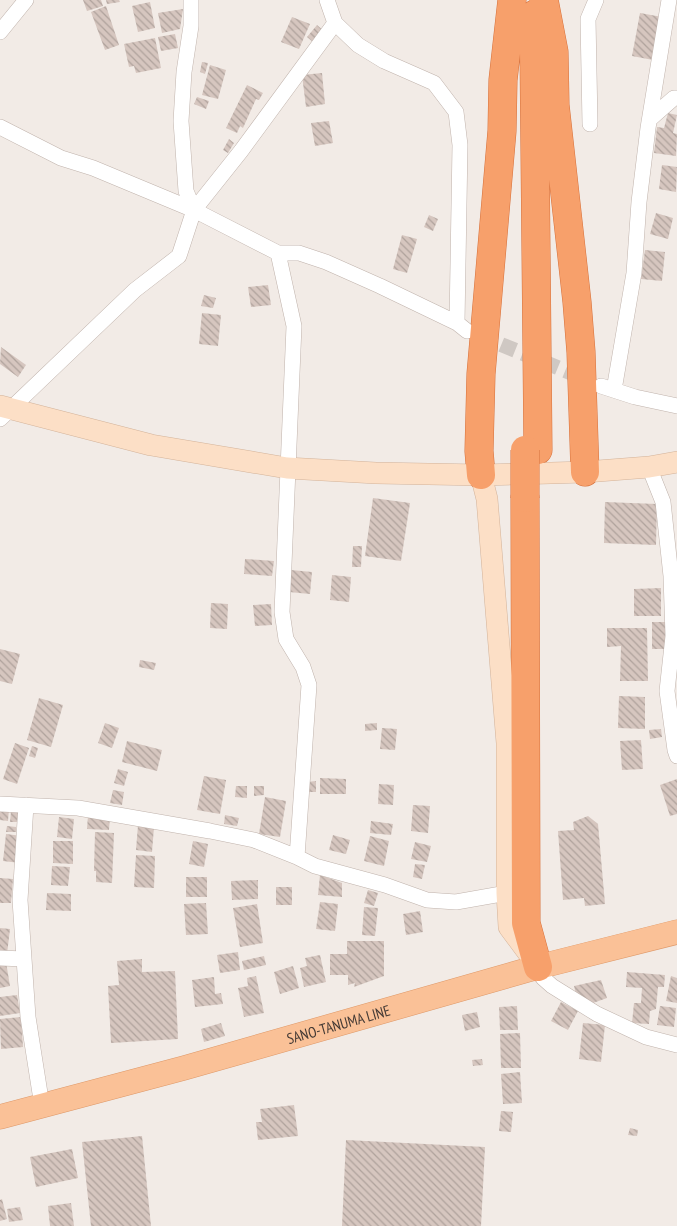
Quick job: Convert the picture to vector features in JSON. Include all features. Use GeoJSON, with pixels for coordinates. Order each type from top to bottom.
{"type":"FeatureCollection","features":[{"type":"Feature","properties":{"kind":"highway"},"geometry":{"type":"LineString","coordinates":[[481,475],[479,451],[481,374],[502,131],[503,80],[512,0]]}},
{"type":"Feature","properties":{"kind":"highway"},"geometry":{"type":"LineString","coordinates":[[518,0],[532,450]]}},
{"type":"Feature","properties":{"kind":"highway"},"geometry":{"type":"LineString","coordinates":[[536,0],[534,51],[532,497],[542,676],[543,918],[538,967]]}},
{"type":"Feature","properties":{"kind":"highway"},"geometry":{"type":"LineString","coordinates":[[544,0],[554,52],[555,105],[578,322],[585,472]]}},
{"type":"Feature","properties":{"kind":"main road","name":"SANO-TANUMA LINE"},"geometry":{"type":"LineString","coordinates":[[0,1117],[184,1068],[538,967],[677,932]]}},
{"type":"Feature","properties":{"kind":"street"},"geometry":{"type":"LineString","coordinates":[[0,32],[26,0]]}},
{"type":"Feature","properties":{"kind":"street"},"geometry":{"type":"LineString","coordinates":[[191,0],[191,26],[184,72],[181,121],[186,192],[194,210]]}},
{"type":"Feature","properties":{"kind":"street"},"geometry":{"type":"LineString","coordinates":[[0,127],[61,158],[93,168],[194,210],[278,253],[299,253],[326,262],[380,286],[462,327],[460,145],[456,112],[434,84],[384,61],[358,45],[335,23],[327,0]]}},
{"type":"Feature","properties":{"kind":"street"},"geometry":{"type":"LineString","coordinates":[[590,124],[588,19],[596,0]]}},
{"type":"Feature","properties":{"kind":"street"},"geometry":{"type":"LineString","coordinates":[[669,0],[639,202],[634,273],[608,388],[635,398],[677,406]]}},
{"type":"Feature","properties":{"kind":"street"},"geometry":{"type":"LineString","coordinates":[[4,411],[134,290],[179,256],[194,210],[241,151],[335,23]]}},
{"type":"Feature","properties":{"kind":"street"},"geometry":{"type":"LineString","coordinates":[[650,119],[674,98],[677,98]]}},
{"type":"Feature","properties":{"kind":"street"},"geometry":{"type":"LineString","coordinates":[[278,253],[294,326],[282,612],[286,639],[303,667],[309,685],[297,857]]}},
{"type":"Feature","properties":{"kind":"street"},"geometry":{"type":"LineString","coordinates":[[4,411],[150,445],[287,468],[481,475],[585,472],[648,467],[677,462]]}},
{"type":"Feature","properties":{"kind":"street"},"geometry":{"type":"LineString","coordinates":[[648,467],[662,502],[671,576],[675,636],[667,690],[677,756]]}},
{"type":"Feature","properties":{"kind":"street"},"geometry":{"type":"LineString","coordinates":[[481,475],[487,499],[507,743],[507,893],[509,927],[538,967],[543,978],[552,986],[598,1014],[646,1037],[677,1045]]}},
{"type":"Feature","properties":{"kind":"street"},"geometry":{"type":"LineString","coordinates":[[0,804],[78,808],[254,840],[315,866],[385,885],[427,900],[456,902],[507,893]]}},
{"type":"Feature","properties":{"kind":"street"},"geometry":{"type":"LineString","coordinates":[[26,805],[20,900],[28,1017],[42,1106]]}},
{"type":"Feature","properties":{"kind":"street"},"geometry":{"type":"LineString","coordinates":[[0,958],[24,959]]}},
{"type":"Feature","properties":{"kind":"building"},"geometry":{"type":"Polygon","coordinates":[[[83,0],[101,0],[103,6],[87,11],[83,0]]]}},
{"type":"Feature","properties":{"kind":"building"},"geometry":{"type":"Polygon","coordinates":[[[106,0],[119,0],[120,2],[107,4],[106,0]]]}},
{"type":"Feature","properties":{"kind":"building"},"geometry":{"type":"Polygon","coordinates":[[[150,2],[155,28],[138,32],[132,6],[150,2]]]}},
{"type":"Feature","properties":{"kind":"building"},"geometry":{"type":"Polygon","coordinates":[[[106,6],[119,45],[105,50],[91,12],[106,6]]]}},
{"type":"Feature","properties":{"kind":"building"},"geometry":{"type":"Polygon","coordinates":[[[183,9],[180,29],[162,33],[158,13],[183,9]]]}},
{"type":"Feature","properties":{"kind":"building"},"geometry":{"type":"Polygon","coordinates":[[[640,13],[662,17],[653,60],[632,56],[640,13]]]}},
{"type":"Feature","properties":{"kind":"building"},"geometry":{"type":"Polygon","coordinates":[[[292,17],[310,24],[299,49],[281,42],[292,17]]]}},
{"type":"Feature","properties":{"kind":"building"},"geometry":{"type":"Polygon","coordinates":[[[317,25],[324,31],[314,43],[307,37],[317,25]]]}},
{"type":"Feature","properties":{"kind":"building"},"geometry":{"type":"Polygon","coordinates":[[[175,34],[178,48],[161,51],[158,37],[175,34]]]}},
{"type":"Feature","properties":{"kind":"building"},"geometry":{"type":"Polygon","coordinates":[[[155,38],[161,68],[136,73],[134,66],[129,67],[124,44],[155,38]]]}},
{"type":"Feature","properties":{"kind":"building"},"geometry":{"type":"Polygon","coordinates":[[[202,62],[208,63],[205,74],[200,72],[202,62]]]}},
{"type":"Feature","properties":{"kind":"building"},"geometry":{"type":"Polygon","coordinates":[[[210,65],[226,70],[218,99],[202,95],[210,65]]]}},
{"type":"Feature","properties":{"kind":"building"},"geometry":{"type":"Polygon","coordinates":[[[322,73],[325,104],[306,107],[302,75],[322,73]]]}},
{"type":"Feature","properties":{"kind":"building"},"geometry":{"type":"Polygon","coordinates":[[[247,85],[263,93],[259,100],[256,99],[243,128],[240,126],[237,133],[226,128],[247,85]]]}},
{"type":"Feature","properties":{"kind":"building"},"geometry":{"type":"Polygon","coordinates":[[[197,97],[209,101],[206,109],[194,104],[197,97]]]}},
{"type":"Feature","properties":{"kind":"building"},"geometry":{"type":"Polygon","coordinates":[[[668,113],[677,115],[673,133],[677,134],[676,156],[654,153],[657,127],[664,128],[668,113]]]}},
{"type":"Feature","properties":{"kind":"building"},"geometry":{"type":"Polygon","coordinates":[[[329,121],[333,143],[315,146],[311,123],[329,121]]]}},
{"type":"Feature","properties":{"kind":"building"},"geometry":{"type":"Polygon","coordinates":[[[229,139],[234,143],[228,153],[223,150],[229,139]]]}},
{"type":"Feature","properties":{"kind":"building"},"geometry":{"type":"Polygon","coordinates":[[[662,165],[677,167],[676,192],[659,189],[662,165]]]}},
{"type":"Feature","properties":{"kind":"building"},"geometry":{"type":"Polygon","coordinates":[[[656,213],[673,218],[668,239],[650,234],[656,213]]]}},
{"type":"Feature","properties":{"kind":"building"},"geometry":{"type":"Polygon","coordinates":[[[429,215],[438,219],[433,231],[424,227],[429,215]]]}},
{"type":"Feature","properties":{"kind":"building"},"geometry":{"type":"Polygon","coordinates":[[[402,235],[417,239],[407,273],[393,269],[402,235]]]}},
{"type":"Feature","properties":{"kind":"building"},"geometry":{"type":"Polygon","coordinates":[[[645,250],[665,252],[662,281],[641,279],[645,250]]]}},
{"type":"Feature","properties":{"kind":"building"},"geometry":{"type":"Polygon","coordinates":[[[268,285],[271,305],[251,307],[248,287],[268,285]]]}},
{"type":"Feature","properties":{"kind":"building"},"geometry":{"type":"Polygon","coordinates":[[[204,295],[216,298],[213,308],[201,306],[204,295]]]}},
{"type":"Feature","properties":{"kind":"building"},"geometry":{"type":"Polygon","coordinates":[[[202,313],[221,315],[218,346],[199,344],[202,313]]]}},
{"type":"Feature","properties":{"kind":"building"},"geometry":{"type":"Polygon","coordinates":[[[1,347],[26,365],[18,377],[0,364],[1,347]]]}},
{"type":"Feature","properties":{"kind":"building"},"geometry":{"type":"Polygon","coordinates":[[[373,498],[410,503],[401,561],[365,556],[373,498]]]}},
{"type":"Feature","properties":{"kind":"building"},"geometry":{"type":"Polygon","coordinates":[[[605,502],[657,504],[656,545],[604,543],[605,502]]]}},
{"type":"Feature","properties":{"kind":"building"},"geometry":{"type":"Polygon","coordinates":[[[353,546],[362,546],[361,567],[352,567],[353,546]]]}},
{"type":"Feature","properties":{"kind":"building"},"geometry":{"type":"Polygon","coordinates":[[[245,559],[274,561],[272,576],[244,574],[245,559]]]}},
{"type":"Feature","properties":{"kind":"building"},"geometry":{"type":"Polygon","coordinates":[[[291,570],[312,572],[310,594],[289,592],[291,570]]]}},
{"type":"Feature","properties":{"kind":"building"},"geometry":{"type":"Polygon","coordinates":[[[332,575],[351,577],[349,602],[330,600],[332,575]]]}},
{"type":"Feature","properties":{"kind":"building"},"geometry":{"type":"Polygon","coordinates":[[[661,588],[661,616],[634,616],[634,589],[661,588]]]}},
{"type":"Feature","properties":{"kind":"building"},"geometry":{"type":"Polygon","coordinates":[[[211,603],[228,604],[227,629],[210,628],[211,603]]]}},
{"type":"Feature","properties":{"kind":"building"},"geometry":{"type":"Polygon","coordinates":[[[271,604],[272,625],[255,626],[253,605],[271,604]]]}},
{"type":"Feature","properties":{"kind":"building"},"geometry":{"type":"Polygon","coordinates":[[[652,622],[665,622],[665,649],[652,649],[652,622]]]}},
{"type":"Feature","properties":{"kind":"building"},"geometry":{"type":"Polygon","coordinates":[[[607,628],[647,628],[648,681],[620,681],[621,646],[607,647],[607,628]]]}},
{"type":"Feature","properties":{"kind":"building"},"geometry":{"type":"Polygon","coordinates":[[[0,649],[20,654],[12,684],[0,681],[0,649]]]}},
{"type":"Feature","properties":{"kind":"building"},"geometry":{"type":"Polygon","coordinates":[[[140,660],[156,663],[154,670],[139,667],[140,660]]]}},
{"type":"Feature","properties":{"kind":"building"},"geometry":{"type":"Polygon","coordinates":[[[619,696],[645,697],[645,729],[618,728],[619,696]]]}},
{"type":"Feature","properties":{"kind":"building"},"geometry":{"type":"Polygon","coordinates":[[[39,698],[63,705],[51,747],[27,740],[39,698]]]}},
{"type":"Feature","properties":{"kind":"building"},"geometry":{"type":"Polygon","coordinates":[[[105,723],[119,728],[112,748],[98,743],[105,723]]]}},
{"type":"Feature","properties":{"kind":"building"},"geometry":{"type":"Polygon","coordinates":[[[377,723],[377,730],[365,731],[365,724],[377,723]]]}},
{"type":"Feature","properties":{"kind":"building"},"geometry":{"type":"Polygon","coordinates":[[[382,728],[397,729],[395,750],[380,749],[382,728]]]}},
{"type":"Feature","properties":{"kind":"building"},"geometry":{"type":"Polygon","coordinates":[[[661,729],[662,737],[650,739],[649,730],[661,729]]]}},
{"type":"Feature","properties":{"kind":"building"},"geometry":{"type":"Polygon","coordinates":[[[641,740],[643,769],[622,770],[620,741],[641,740]]]}},
{"type":"Feature","properties":{"kind":"building"},"geometry":{"type":"Polygon","coordinates":[[[127,741],[162,750],[157,771],[122,762],[127,741]]]}},
{"type":"Feature","properties":{"kind":"building"},"geometry":{"type":"Polygon","coordinates":[[[15,743],[29,748],[17,784],[3,779],[15,743]]]}},
{"type":"Feature","properties":{"kind":"building"},"geometry":{"type":"Polygon","coordinates":[[[32,746],[38,748],[35,758],[29,756],[32,746]]]}},
{"type":"Feature","properties":{"kind":"building"},"geometry":{"type":"Polygon","coordinates":[[[118,769],[128,772],[124,786],[114,783],[118,769]]]}},
{"type":"Feature","properties":{"kind":"building"},"geometry":{"type":"Polygon","coordinates":[[[204,776],[226,780],[220,814],[197,810],[204,776]]]}},
{"type":"Feature","properties":{"kind":"building"},"geometry":{"type":"Polygon","coordinates":[[[320,778],[346,779],[346,794],[320,794],[320,778]]]}},
{"type":"Feature","properties":{"kind":"building"},"geometry":{"type":"Polygon","coordinates":[[[677,779],[677,814],[670,816],[660,785],[677,779]]]}},
{"type":"Feature","properties":{"kind":"building"},"geometry":{"type":"Polygon","coordinates":[[[316,781],[316,792],[308,792],[307,782],[316,781]]]}},
{"type":"Feature","properties":{"kind":"building"},"geometry":{"type":"Polygon","coordinates":[[[379,784],[394,785],[393,805],[378,804],[379,784]]]}},
{"type":"Feature","properties":{"kind":"building"},"geometry":{"type":"Polygon","coordinates":[[[236,786],[247,786],[247,798],[235,797],[236,786]]]}},
{"type":"Feature","properties":{"kind":"building"},"geometry":{"type":"Polygon","coordinates":[[[254,786],[264,786],[264,795],[254,796],[254,786]]]}},
{"type":"Feature","properties":{"kind":"building"},"geometry":{"type":"Polygon","coordinates":[[[113,790],[124,792],[122,805],[110,803],[113,790]]]}},
{"type":"Feature","properties":{"kind":"building"},"geometry":{"type":"Polygon","coordinates":[[[265,797],[286,801],[280,837],[259,834],[265,797]]]}},
{"type":"Feature","properties":{"kind":"building"},"geometry":{"type":"Polygon","coordinates":[[[413,805],[430,806],[428,833],[411,831],[413,805]]]}},
{"type":"Feature","properties":{"kind":"building"},"geometry":{"type":"Polygon","coordinates":[[[0,808],[9,809],[8,821],[0,820],[0,808]]]}},
{"type":"Feature","properties":{"kind":"building"},"geometry":{"type":"Polygon","coordinates":[[[11,811],[24,811],[24,822],[10,822],[11,811]]]}},
{"type":"Feature","properties":{"kind":"building"},"geometry":{"type":"Polygon","coordinates":[[[88,815],[110,817],[109,830],[87,829],[88,815]]]}},
{"type":"Feature","properties":{"kind":"building"},"geometry":{"type":"Polygon","coordinates":[[[225,815],[239,818],[237,826],[224,824],[225,815]]]}},
{"type":"Feature","properties":{"kind":"building"},"geometry":{"type":"Polygon","coordinates":[[[588,816],[598,824],[605,904],[585,906],[584,898],[563,900],[558,831],[574,830],[573,822],[588,816]]]}},
{"type":"Feature","properties":{"kind":"building"},"geometry":{"type":"Polygon","coordinates":[[[59,817],[74,819],[72,839],[57,837],[59,817]]]}},
{"type":"Feature","properties":{"kind":"building"},"geometry":{"type":"Polygon","coordinates":[[[371,821],[393,824],[391,835],[370,833],[371,821]]]}},
{"type":"Feature","properties":{"kind":"building"},"geometry":{"type":"Polygon","coordinates":[[[138,825],[154,827],[152,852],[136,850],[138,825]]]}},
{"type":"Feature","properties":{"kind":"building"},"geometry":{"type":"Polygon","coordinates":[[[7,826],[16,827],[16,832],[6,832],[7,826]]]}},
{"type":"Feature","properties":{"kind":"building"},"geometry":{"type":"Polygon","coordinates":[[[95,832],[114,833],[112,883],[96,882],[96,871],[94,871],[95,832]]]}},
{"type":"Feature","properties":{"kind":"building"},"geometry":{"type":"Polygon","coordinates":[[[6,834],[22,836],[20,863],[3,861],[6,834]]]}},
{"type":"Feature","properties":{"kind":"building"},"geometry":{"type":"Polygon","coordinates":[[[333,835],[350,840],[346,854],[329,850],[333,835]]]}},
{"type":"Feature","properties":{"kind":"building"},"geometry":{"type":"Polygon","coordinates":[[[370,836],[389,841],[384,866],[364,861],[370,836]]]}},
{"type":"Feature","properties":{"kind":"building"},"geometry":{"type":"Polygon","coordinates":[[[53,841],[73,841],[73,864],[53,863],[53,841]]]}},
{"type":"Feature","properties":{"kind":"building"},"geometry":{"type":"Polygon","coordinates":[[[193,841],[208,844],[204,867],[189,864],[193,841]]]}},
{"type":"Feature","properties":{"kind":"building"},"geometry":{"type":"Polygon","coordinates":[[[415,842],[431,846],[427,862],[411,859],[415,842]]]}},
{"type":"Feature","properties":{"kind":"building"},"geometry":{"type":"Polygon","coordinates":[[[136,855],[155,856],[154,888],[134,887],[136,855]]]}},
{"type":"Feature","properties":{"kind":"building"},"geometry":{"type":"Polygon","coordinates":[[[415,864],[425,865],[422,879],[413,877],[415,864]]]}},
{"type":"Feature","properties":{"kind":"building"},"geometry":{"type":"Polygon","coordinates":[[[52,866],[70,867],[68,886],[51,885],[52,866]]]}},
{"type":"Feature","properties":{"kind":"building"},"geometry":{"type":"Polygon","coordinates":[[[320,875],[342,883],[342,897],[318,895],[320,875]]]}},
{"type":"Feature","properties":{"kind":"building"},"geometry":{"type":"Polygon","coordinates":[[[186,877],[207,877],[207,897],[186,897],[186,877]]]}},
{"type":"Feature","properties":{"kind":"building"},"geometry":{"type":"Polygon","coordinates":[[[0,878],[13,879],[11,903],[0,903],[0,878]]]}},
{"type":"Feature","properties":{"kind":"building"},"geometry":{"type":"Polygon","coordinates":[[[258,880],[258,899],[232,900],[231,881],[258,880]]]}},
{"type":"Feature","properties":{"kind":"building"},"geometry":{"type":"Polygon","coordinates":[[[276,887],[292,887],[292,905],[276,905],[276,887]]]}},
{"type":"Feature","properties":{"kind":"building"},"geometry":{"type":"Polygon","coordinates":[[[368,890],[378,893],[374,906],[364,903],[368,890]]]}},
{"type":"Feature","properties":{"kind":"building"},"geometry":{"type":"Polygon","coordinates":[[[47,893],[71,894],[71,911],[46,910],[47,893]]]}},
{"type":"Feature","properties":{"kind":"building"},"geometry":{"type":"Polygon","coordinates":[[[320,902],[338,904],[335,931],[316,929],[320,902]]]}},
{"type":"Feature","properties":{"kind":"building"},"geometry":{"type":"Polygon","coordinates":[[[206,903],[208,934],[186,935],[184,904],[206,903]]]}},
{"type":"Feature","properties":{"kind":"building"},"geometry":{"type":"Polygon","coordinates":[[[257,904],[263,943],[240,947],[233,908],[257,904]]]}},
{"type":"Feature","properties":{"kind":"building"},"geometry":{"type":"Polygon","coordinates":[[[364,907],[378,908],[375,936],[362,935],[364,907]]]}},
{"type":"Feature","properties":{"kind":"building"},"geometry":{"type":"Polygon","coordinates":[[[420,911],[423,932],[406,935],[403,914],[420,911]]]}},
{"type":"Feature","properties":{"kind":"building"},"geometry":{"type":"Polygon","coordinates":[[[0,928],[10,929],[7,954],[0,953],[0,928]]]}},
{"type":"Feature","properties":{"kind":"building"},"geometry":{"type":"Polygon","coordinates":[[[347,941],[384,941],[384,976],[354,987],[355,983],[348,985],[348,975],[330,975],[330,954],[347,954],[347,941]]]}},
{"type":"Feature","properties":{"kind":"building"},"geometry":{"type":"Polygon","coordinates":[[[238,952],[240,970],[220,973],[217,955],[238,952]]]}},
{"type":"Feature","properties":{"kind":"building"},"geometry":{"type":"Polygon","coordinates":[[[320,955],[326,982],[304,987],[300,968],[307,966],[305,958],[320,955]]]}},
{"type":"Feature","properties":{"kind":"building"},"geometry":{"type":"Polygon","coordinates":[[[264,956],[266,965],[244,970],[242,961],[264,956]]]}},
{"type":"Feature","properties":{"kind":"building"},"geometry":{"type":"Polygon","coordinates":[[[142,959],[142,972],[175,971],[178,1039],[111,1043],[108,986],[119,985],[117,961],[142,959]]]}},
{"type":"Feature","properties":{"kind":"building"},"geometry":{"type":"Polygon","coordinates":[[[6,962],[10,986],[0,988],[0,963],[6,962]]]}},
{"type":"Feature","properties":{"kind":"building"},"geometry":{"type":"Polygon","coordinates":[[[293,966],[299,988],[280,994],[274,972],[293,966]]]}},
{"type":"Feature","properties":{"kind":"building"},"geometry":{"type":"Polygon","coordinates":[[[627,972],[665,975],[664,987],[658,987],[656,1009],[650,1011],[649,1024],[632,1023],[634,1003],[641,1003],[642,988],[626,987],[627,972]]]}},
{"type":"Feature","properties":{"kind":"building"},"geometry":{"type":"Polygon","coordinates":[[[256,976],[264,1013],[244,1017],[238,988],[248,986],[247,978],[256,976]]]}},
{"type":"Feature","properties":{"kind":"building"},"geometry":{"type":"Polygon","coordinates":[[[671,976],[677,978],[677,1003],[666,1001],[671,976]]]}},
{"type":"Feature","properties":{"kind":"building"},"geometry":{"type":"Polygon","coordinates":[[[214,977],[215,994],[221,993],[223,1004],[195,1007],[192,980],[214,977]]]}},
{"type":"Feature","properties":{"kind":"building"},"geometry":{"type":"Polygon","coordinates":[[[601,980],[607,998],[593,1003],[576,994],[574,986],[601,980]]]}},
{"type":"Feature","properties":{"kind":"building"},"geometry":{"type":"Polygon","coordinates":[[[17,995],[20,1013],[0,1016],[0,997],[17,995]]]}},
{"type":"Feature","properties":{"kind":"building"},"geometry":{"type":"Polygon","coordinates":[[[561,1002],[578,1011],[568,1030],[551,1021],[561,1002]]]}},
{"type":"Feature","properties":{"kind":"building"},"geometry":{"type":"Polygon","coordinates":[[[517,1006],[518,1030],[500,1030],[499,1007],[517,1006]]]}},
{"type":"Feature","properties":{"kind":"building"},"geometry":{"type":"Polygon","coordinates":[[[660,1006],[676,1008],[674,1027],[657,1025],[660,1006]]]}},
{"type":"Feature","properties":{"kind":"building"},"geometry":{"type":"Polygon","coordinates":[[[477,1012],[480,1027],[465,1031],[462,1015],[477,1012]]]}},
{"type":"Feature","properties":{"kind":"building"},"geometry":{"type":"Polygon","coordinates":[[[21,1017],[23,1047],[1,1049],[0,1019],[21,1017]]]}},
{"type":"Feature","properties":{"kind":"building"},"geometry":{"type":"Polygon","coordinates":[[[221,1023],[225,1036],[204,1042],[201,1029],[221,1023]]]}},
{"type":"Feature","properties":{"kind":"building"},"geometry":{"type":"Polygon","coordinates":[[[583,1023],[605,1025],[601,1062],[579,1059],[583,1023]]]}},
{"type":"Feature","properties":{"kind":"building"},"geometry":{"type":"Polygon","coordinates":[[[520,1033],[521,1068],[501,1068],[500,1034],[520,1033]]]}},
{"type":"Feature","properties":{"kind":"building"},"geometry":{"type":"Polygon","coordinates":[[[482,1059],[483,1065],[473,1066],[472,1060],[482,1059]]]}},
{"type":"Feature","properties":{"kind":"building"},"geometry":{"type":"Polygon","coordinates":[[[520,1072],[522,1103],[503,1104],[501,1074],[520,1072]]]}},
{"type":"Feature","properties":{"kind":"building"},"geometry":{"type":"Polygon","coordinates":[[[294,1105],[298,1136],[258,1140],[256,1122],[262,1122],[260,1109],[294,1105]]]}},
{"type":"Feature","properties":{"kind":"building"},"geometry":{"type":"Polygon","coordinates":[[[501,1111],[513,1112],[511,1132],[499,1131],[501,1111]]]}},
{"type":"Feature","properties":{"kind":"building"},"geometry":{"type":"Polygon","coordinates":[[[630,1128],[638,1130],[637,1136],[628,1135],[630,1128]]]}},
{"type":"Feature","properties":{"kind":"building"},"geometry":{"type":"Polygon","coordinates":[[[142,1136],[151,1226],[91,1226],[82,1142],[142,1136]]]}},
{"type":"Feature","properties":{"kind":"building"},"geometry":{"type":"Polygon","coordinates":[[[346,1140],[485,1147],[481,1226],[342,1226],[346,1140]]]}},
{"type":"Feature","properties":{"kind":"building"},"geometry":{"type":"Polygon","coordinates":[[[72,1149],[78,1178],[36,1187],[30,1157],[72,1149]]]}},
{"type":"Feature","properties":{"kind":"building"},"geometry":{"type":"Polygon","coordinates":[[[2,1199],[7,1219],[0,1221],[0,1200],[2,1199]]]}},
{"type":"Feature","properties":{"kind":"building"},"geometry":{"type":"Polygon","coordinates":[[[71,1203],[74,1226],[50,1226],[48,1206],[71,1203]]]}},
{"type":"Feature","properties":{"kind":"building"},"geometry":{"type":"Polygon","coordinates":[[[20,1207],[23,1220],[9,1222],[7,1209],[20,1207]]]}},
{"type":"Feature","properties":{"kind":"tunnel"},"geometry":{"type":"LineString","coordinates":[[480,336],[586,379]]}}]}
